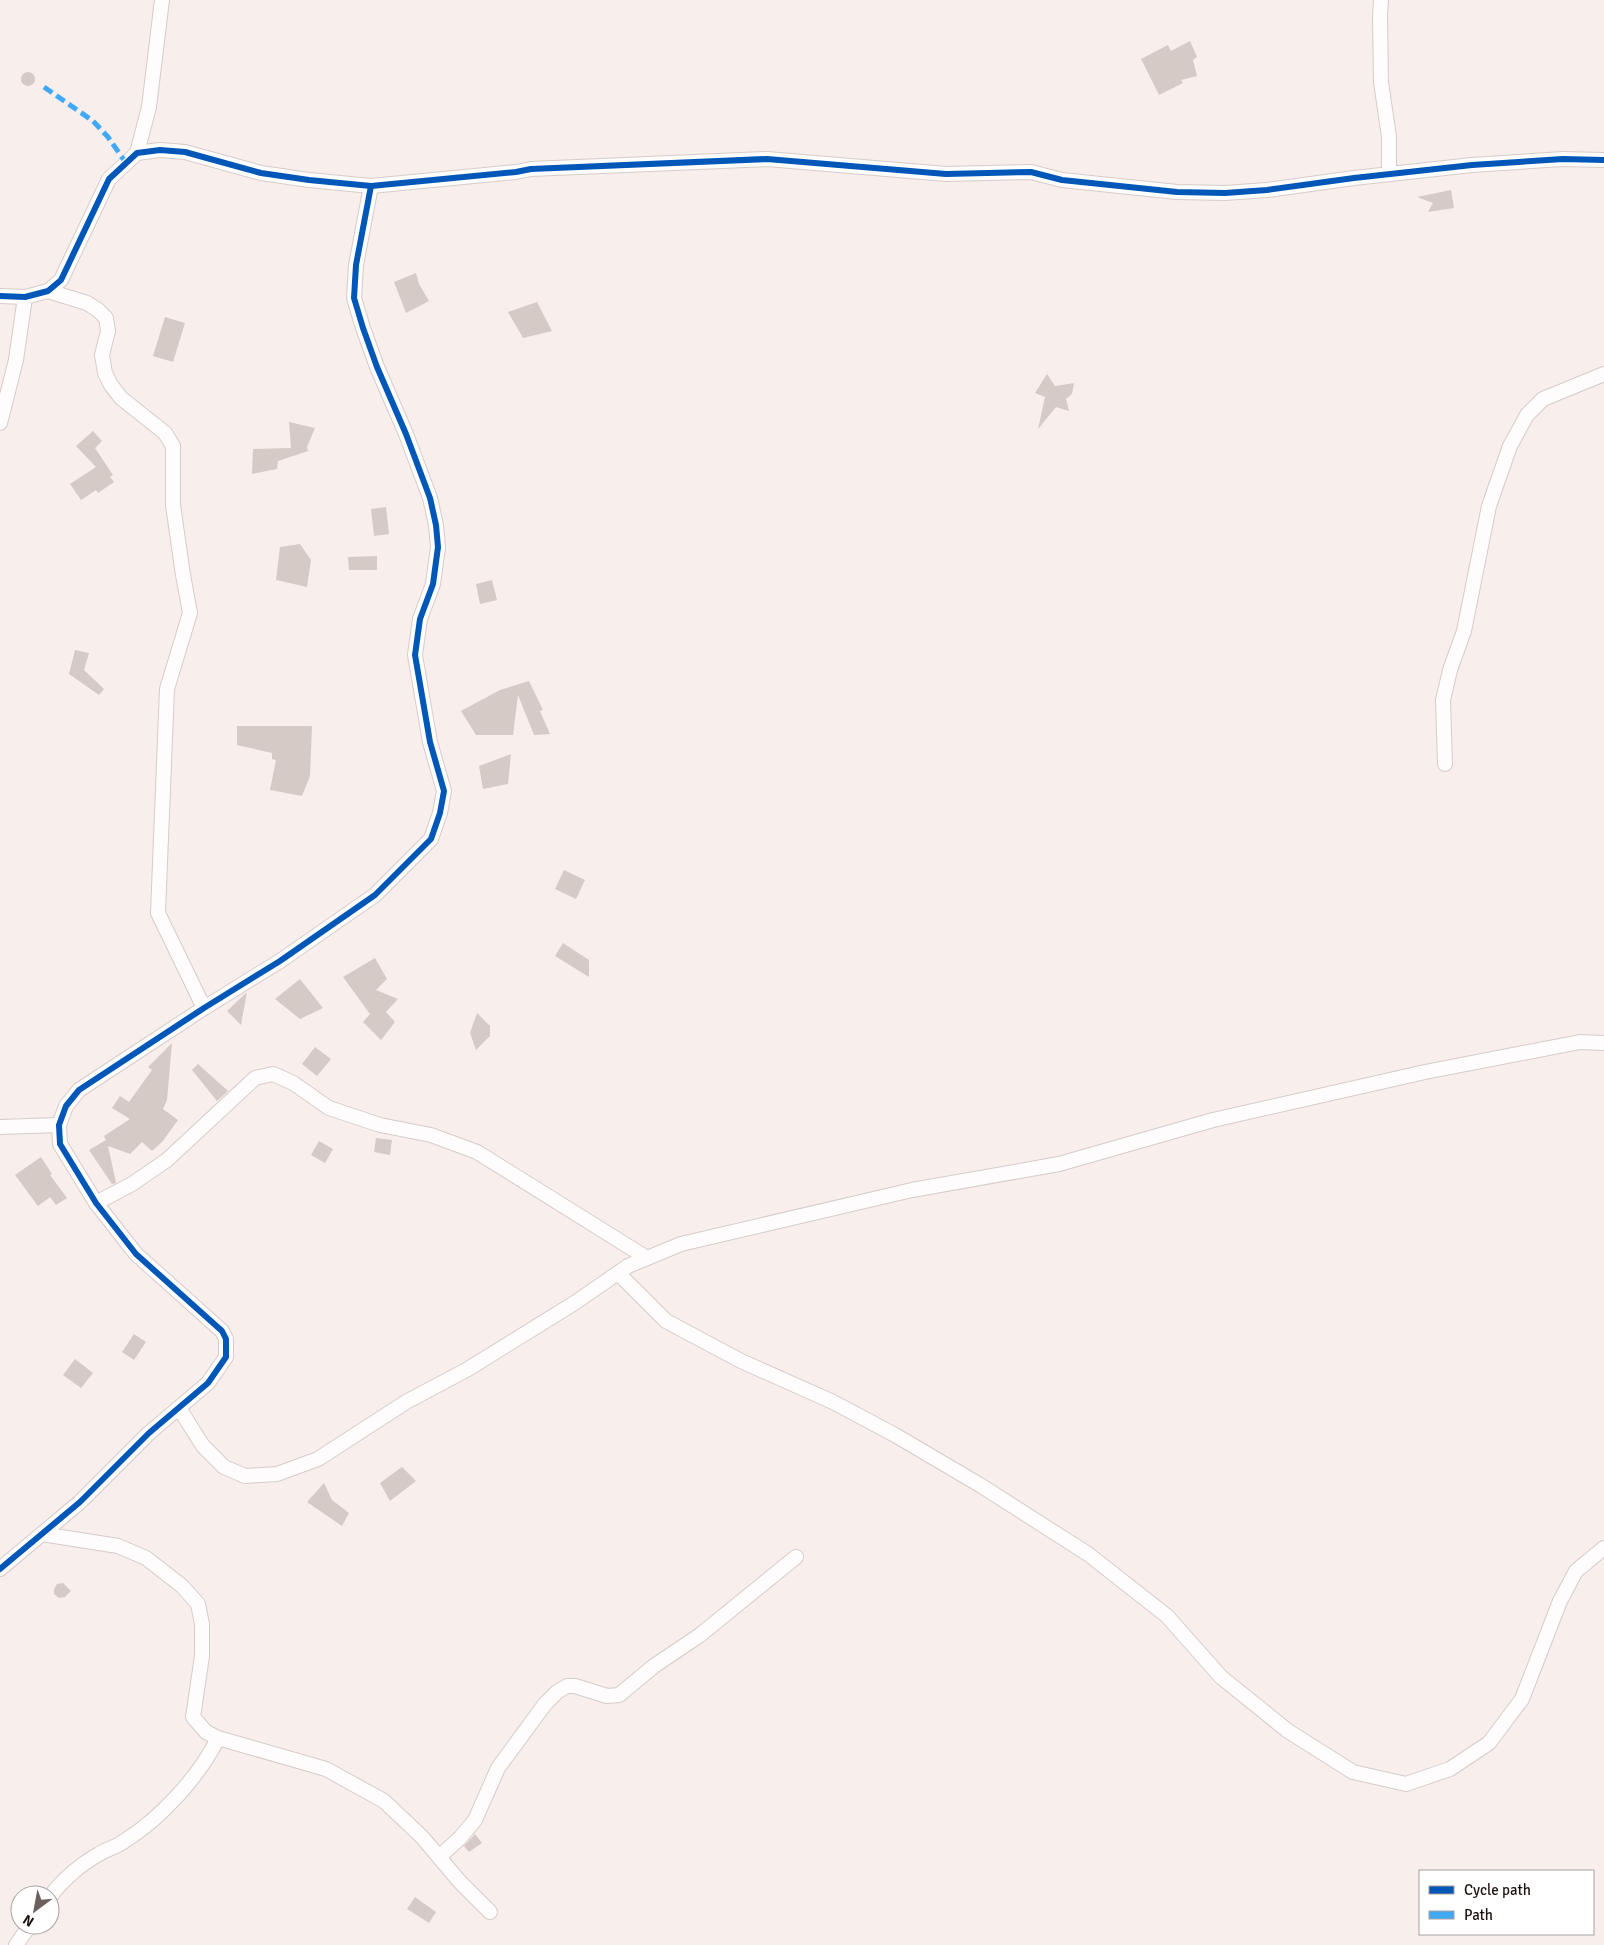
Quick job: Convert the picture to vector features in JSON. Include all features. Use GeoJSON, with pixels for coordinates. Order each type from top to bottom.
{"type":"FeatureCollection","features":[{"type":"Feature","properties":{"kind":"street"},"geometry":{"type":"LineString","coordinates":[[0,296],[25,297],[48,291],[61,280],[109,179],[137,153],[150,98],[162,0]]}},
{"type":"Feature","properties":{"kind":"street"},"geometry":{"type":"LineString","coordinates":[[1381,0],[1381,82],[1389,136],[1389,174]]}},
{"type":"Feature","properties":{"kind":"street"},"geometry":{"type":"LineString","coordinates":[[137,153],[160,150],[185,152],[261,173],[371,186],[531,169],[767,160],[946,174],[1031,172],[1062,180],[1177,192],[1225,194],[1481,165],[1563,160],[1604,160]]}},
{"type":"Feature","properties":{"kind":"street"},"geometry":{"type":"LineString","coordinates":[[0,1569],[80,1502],[149,1433],[208,1383],[226,1357],[226,1339],[222,1331],[136,1254],[96,1203],[60,1144],[59,1124],[66,1106],[79,1090],[204,1008],[280,962],[375,895],[431,839],[440,813],[444,791],[430,742],[415,655],[420,619],[433,584],[438,546],[436,525],[430,498],[374,359],[354,298],[356,265],[371,186]]}},
{"type":"Feature","properties":{"kind":"street"},"geometry":{"type":"LineString","coordinates":[[48,291],[87,303],[106,318],[108,331],[102,355],[105,373],[110,385],[122,398],[166,433],[173,446],[174,504],[190,613],[167,689],[158,914],[204,1008]]}},
{"type":"Feature","properties":{"kind":"street"},"geometry":{"type":"LineString","coordinates":[[0,423],[16,360],[25,297]]}},
{"type":"Feature","properties":{"kind":"street"},"geometry":{"type":"LineString","coordinates":[[1445,764],[1444,700],[1450,670],[1464,631],[1488,506],[1510,446],[1527,416],[1543,399],[1604,374]]}},
{"type":"Feature","properties":{"kind":"street"},"geometry":{"type":"LineString","coordinates":[[179,1408],[203,1446],[224,1467],[245,1476],[277,1474],[318,1459],[406,1402],[468,1369],[576,1302],[628,1266],[681,1244],[912,1190],[1059,1164],[1213,1120],[1416,1074],[1580,1042],[1604,1044]]}},
{"type":"Feature","properties":{"kind":"street"},"geometry":{"type":"LineString","coordinates":[[96,1203],[132,1184],[167,1160],[255,1078],[273,1074],[293,1083],[329,1108],[380,1125],[431,1135],[477,1152],[647,1258]]}},
{"type":"Feature","properties":{"kind":"street"},"geometry":{"type":"LineString","coordinates":[[0,1127],[59,1124]]}},
{"type":"Feature","properties":{"kind":"street"},"geometry":{"type":"LineString","coordinates":[[618,1274],[666,1321],[741,1361],[833,1402],[895,1435],[980,1485],[1088,1554],[1167,1616],[1221,1677],[1288,1732],[1353,1772],[1406,1784],[1450,1769],[1489,1743],[1522,1699],[1560,1601],[1576,1571],[1604,1548]]}},
{"type":"Feature","properties":{"kind":"street"},"geometry":{"type":"LineString","coordinates":[[42,1534],[118,1546],[146,1558],[182,1586],[198,1604],[202,1624],[202,1656],[193,1717],[206,1732],[218,1738],[326,1770],[384,1801],[422,1837],[490,1912]]}},
{"type":"Feature","properties":{"kind":"street"},"geometry":{"type":"LineString","coordinates":[[439,1857],[460,1838],[475,1820],[498,1768],[545,1704],[557,1692],[567,1686],[575,1686],[607,1696],[619,1695],[654,1666],[700,1635],[796,1558]]}},
{"type":"Feature","properties":{"kind":"street"},"geometry":{"type":"LineString","coordinates":[[60,1887],[76,1870],[142,1829],[166,1807],[210,1755],[218,1738]]}},
{"type":"Feature","properties":{"kind":"building"},"geometry":{"type":"Polygon","coordinates":[[[1190,41],[1197,57],[1193,60],[1197,76],[1181,80],[1183,83],[1159,95],[1141,59],[1168,45],[1171,51],[1190,41]]]}},
{"type":"Feature","properties":{"kind":"building"},"geometry":{"type":"Polygon","coordinates":[[[25,72],[31,72],[35,79],[31,86],[25,86],[21,82],[21,76],[25,72]]]}},
{"type":"Feature","properties":{"kind":"building"},"geometry":{"type":"Polygon","coordinates":[[[1451,190],[1454,208],[1428,212],[1433,203],[1417,197],[1451,190]]]}},
{"type":"Feature","properties":{"kind":"building"},"geometry":{"type":"Polygon","coordinates":[[[416,273],[419,284],[429,301],[406,313],[394,282],[416,273]]]}},
{"type":"Feature","properties":{"kind":"building"},"geometry":{"type":"Polygon","coordinates":[[[537,302],[552,331],[523,338],[508,312],[537,302]]]}},
{"type":"Feature","properties":{"kind":"building"},"geometry":{"type":"Polygon","coordinates":[[[165,317],[185,323],[173,362],[153,356],[165,317]]]}},
{"type":"Feature","properties":{"kind":"building"},"geometry":{"type":"Polygon","coordinates":[[[1047,374],[1055,386],[1074,383],[1072,394],[1066,399],[1069,411],[1056,407],[1038,429],[1045,397],[1035,393],[1047,374]]]}},
{"type":"Feature","properties":{"kind":"building"},"geometry":{"type":"Polygon","coordinates":[[[289,422],[315,428],[307,447],[308,451],[278,461],[277,469],[252,474],[253,449],[291,448],[289,422]]]}},
{"type":"Feature","properties":{"kind":"building"},"geometry":{"type":"Polygon","coordinates":[[[93,431],[102,441],[95,448],[113,475],[110,477],[114,482],[98,493],[96,490],[81,500],[70,484],[96,467],[76,446],[93,431]]]}},
{"type":"Feature","properties":{"kind":"building"},"geometry":{"type":"Polygon","coordinates":[[[386,507],[389,534],[374,536],[371,509],[386,507]]]}},
{"type":"Feature","properties":{"kind":"building"},"geometry":{"type":"Polygon","coordinates":[[[300,544],[311,560],[307,587],[276,580],[280,547],[300,544]]]}},
{"type":"Feature","properties":{"kind":"building"},"geometry":{"type":"Polygon","coordinates":[[[377,556],[377,570],[349,570],[348,557],[377,556]]]}},
{"type":"Feature","properties":{"kind":"building"},"geometry":{"type":"Polygon","coordinates":[[[492,580],[497,600],[480,604],[476,584],[492,580]]]}},
{"type":"Feature","properties":{"kind":"building"},"geometry":{"type":"Polygon","coordinates":[[[75,650],[89,653],[84,670],[104,689],[99,695],[69,674],[75,650]]]}},
{"type":"Feature","properties":{"kind":"building"},"geometry":{"type":"Polygon","coordinates":[[[529,681],[543,710],[540,711],[550,734],[534,735],[518,695],[513,735],[476,735],[461,711],[500,690],[529,681]]]}},
{"type":"Feature","properties":{"kind":"building"},"geometry":{"type":"Polygon","coordinates":[[[237,726],[312,726],[310,776],[302,796],[270,790],[276,760],[272,759],[272,753],[237,745],[237,726]]]}},
{"type":"Feature","properties":{"kind":"building"},"geometry":{"type":"Polygon","coordinates":[[[511,754],[508,784],[483,789],[479,766],[511,754]]]}},
{"type":"Feature","properties":{"kind":"building"},"geometry":{"type":"Polygon","coordinates":[[[564,870],[585,880],[576,899],[555,889],[564,870]]]}},
{"type":"Feature","properties":{"kind":"building"},"geometry":{"type":"Polygon","coordinates":[[[563,943],[589,960],[589,977],[555,956],[563,943]]]}},
{"type":"Feature","properties":{"kind":"building"},"geometry":{"type":"Polygon","coordinates":[[[375,958],[387,979],[376,990],[398,999],[386,1012],[395,1022],[381,1040],[363,1022],[370,1014],[343,977],[375,958]]]}},
{"type":"Feature","properties":{"kind":"building"},"geometry":{"type":"Polygon","coordinates":[[[300,979],[323,1008],[300,1019],[275,999],[300,979]]]}},
{"type":"Feature","properties":{"kind":"building"},"geometry":{"type":"Polygon","coordinates":[[[247,992],[241,1025],[227,1011],[247,992]]]}},
{"type":"Feature","properties":{"kind":"building"},"geometry":{"type":"Polygon","coordinates":[[[477,1013],[490,1026],[490,1036],[476,1050],[470,1033],[477,1013]]]}},
{"type":"Feature","properties":{"kind":"building"},"geometry":{"type":"Polygon","coordinates":[[[172,1043],[167,1100],[163,1109],[178,1120],[162,1142],[152,1151],[142,1142],[130,1154],[108,1146],[116,1183],[112,1184],[89,1150],[106,1140],[104,1136],[130,1119],[112,1108],[120,1096],[129,1102],[152,1070],[148,1067],[172,1043]]]}},
{"type":"Feature","properties":{"kind":"building"},"geometry":{"type":"Polygon","coordinates":[[[315,1047],[331,1059],[317,1076],[302,1064],[315,1047]]]}},
{"type":"Feature","properties":{"kind":"building"},"geometry":{"type":"Polygon","coordinates":[[[198,1064],[228,1091],[217,1101],[192,1070],[198,1064]]]}},
{"type":"Feature","properties":{"kind":"building"},"geometry":{"type":"Polygon","coordinates":[[[376,1138],[392,1140],[390,1155],[374,1152],[376,1138]]]}},
{"type":"Feature","properties":{"kind":"building"},"geometry":{"type":"Polygon","coordinates":[[[319,1141],[333,1149],[325,1163],[311,1155],[319,1141]]]}},
{"type":"Feature","properties":{"kind":"building"},"geometry":{"type":"Polygon","coordinates":[[[41,1157],[52,1174],[50,1175],[67,1198],[56,1205],[50,1197],[38,1206],[15,1175],[41,1157]]]}},
{"type":"Feature","properties":{"kind":"building"},"geometry":{"type":"Polygon","coordinates":[[[134,1334],[146,1342],[134,1360],[122,1352],[134,1334]]]}},
{"type":"Feature","properties":{"kind":"building"},"geometry":{"type":"Polygon","coordinates":[[[75,1359],[93,1373],[81,1388],[63,1375],[75,1359]]]}},
{"type":"Feature","properties":{"kind":"building"},"geometry":{"type":"Polygon","coordinates":[[[402,1467],[416,1481],[390,1501],[380,1483],[402,1467]]]}},
{"type":"Feature","properties":{"kind":"building"},"geometry":{"type":"Polygon","coordinates":[[[324,1483],[332,1500],[349,1513],[342,1526],[307,1502],[324,1483]]]}},
{"type":"Feature","properties":{"kind":"building"},"geometry":{"type":"Polygon","coordinates":[[[63,1583],[71,1591],[65,1597],[59,1598],[54,1594],[54,1589],[57,1584],[63,1583]]]}},
{"type":"Feature","properties":{"kind":"building"},"geometry":{"type":"Polygon","coordinates":[[[475,1834],[482,1843],[469,1852],[464,1846],[475,1834]]]}},
{"type":"Feature","properties":{"kind":"building"},"geometry":{"type":"Polygon","coordinates":[[[415,1897],[436,1912],[429,1923],[407,1909],[415,1897]]]}},
{"type":"Feature","properties":{"kind":"marked path"},"geometry":{"type":"LineString","coordinates":[[44,87],[93,121],[108,137],[126,163]]}},
{"type":"Feature","properties":{"kind":"cycle path"},"geometry":{"type":"LineString","coordinates":[[0,296],[25,297],[48,291],[61,280],[109,179],[137,153],[160,150],[185,152],[261,173],[371,186],[531,169],[767,159],[946,174],[1031,172],[1062,180],[1177,192],[1225,193],[1267,190],[1472,165],[1563,159],[1604,160]]}},
{"type":"Feature","properties":{"kind":"cycle path"},"geometry":{"type":"LineString","coordinates":[[0,1569],[80,1502],[149,1433],[208,1383],[226,1357],[226,1339],[222,1331],[136,1254],[96,1203],[60,1144],[59,1125],[66,1106],[79,1090],[280,961],[375,895],[431,839],[440,813],[444,791],[430,742],[415,655],[420,619],[433,584],[438,547],[436,525],[430,498],[406,434],[377,367],[354,298],[356,265],[371,186]]}}]}
